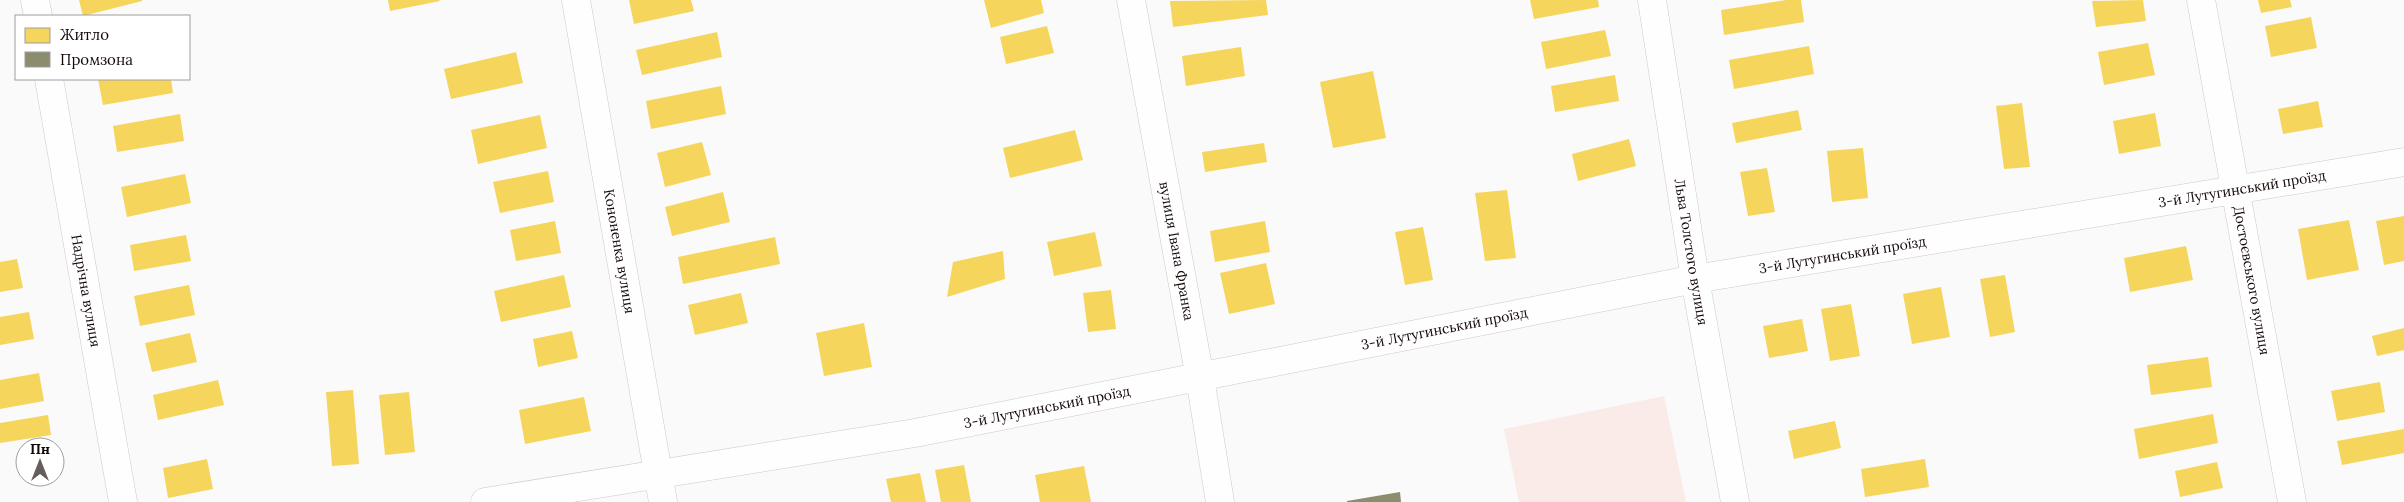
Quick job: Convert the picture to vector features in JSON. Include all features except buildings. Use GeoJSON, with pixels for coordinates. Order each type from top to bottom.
{"type":"FeatureCollection","features":[{"type":"Feature","properties":{"kind":"street"},"geometry":{"type":"LineString","coordinates":[[35,0],[38,15]]}},
{"type":"Feature","properties":{"kind":"street","name":"Кононенка вулиця"},"geometry":{"type":"LineString","coordinates":[[576,0],[663,502]]}},
{"type":"Feature","properties":{"kind":"street","name":"вулиця Івана Франка"},"geometry":{"type":"LineString","coordinates":[[1131,0],[1200,378],[1220,502]]}},
{"type":"Feature","properties":{"kind":"street","name":"Льва Толстого вулиця"},"geometry":{"type":"LineString","coordinates":[[1652,0],[1695,279],[1735,502]]}},
{"type":"Feature","properties":{"kind":"street","name":"Достоєвського вулиця"},"geometry":{"type":"LineString","coordinates":[[2201,0],[2234,191],[2292,502]]}},
{"type":"Feature","properties":{"kind":"street","name":"Надрічна вулиця"},"geometry":{"type":"LineString","coordinates":[[49,80],[123,502]]}},
{"type":"Feature","properties":{"kind":"street","name":"3-й Лутугинський проїзд"},"geometry":{"type":"LineString","coordinates":[[485,502],[915,432],[1200,378],[1695,279],[2404,162]]}},
{"type":"Feature","properties":{"kind":"shaded area"},"geometry":{"type":"Polygon","coordinates":[[[1664,396],[1686,502],[1519,502],[1504,429],[1664,396]]]}}]}
